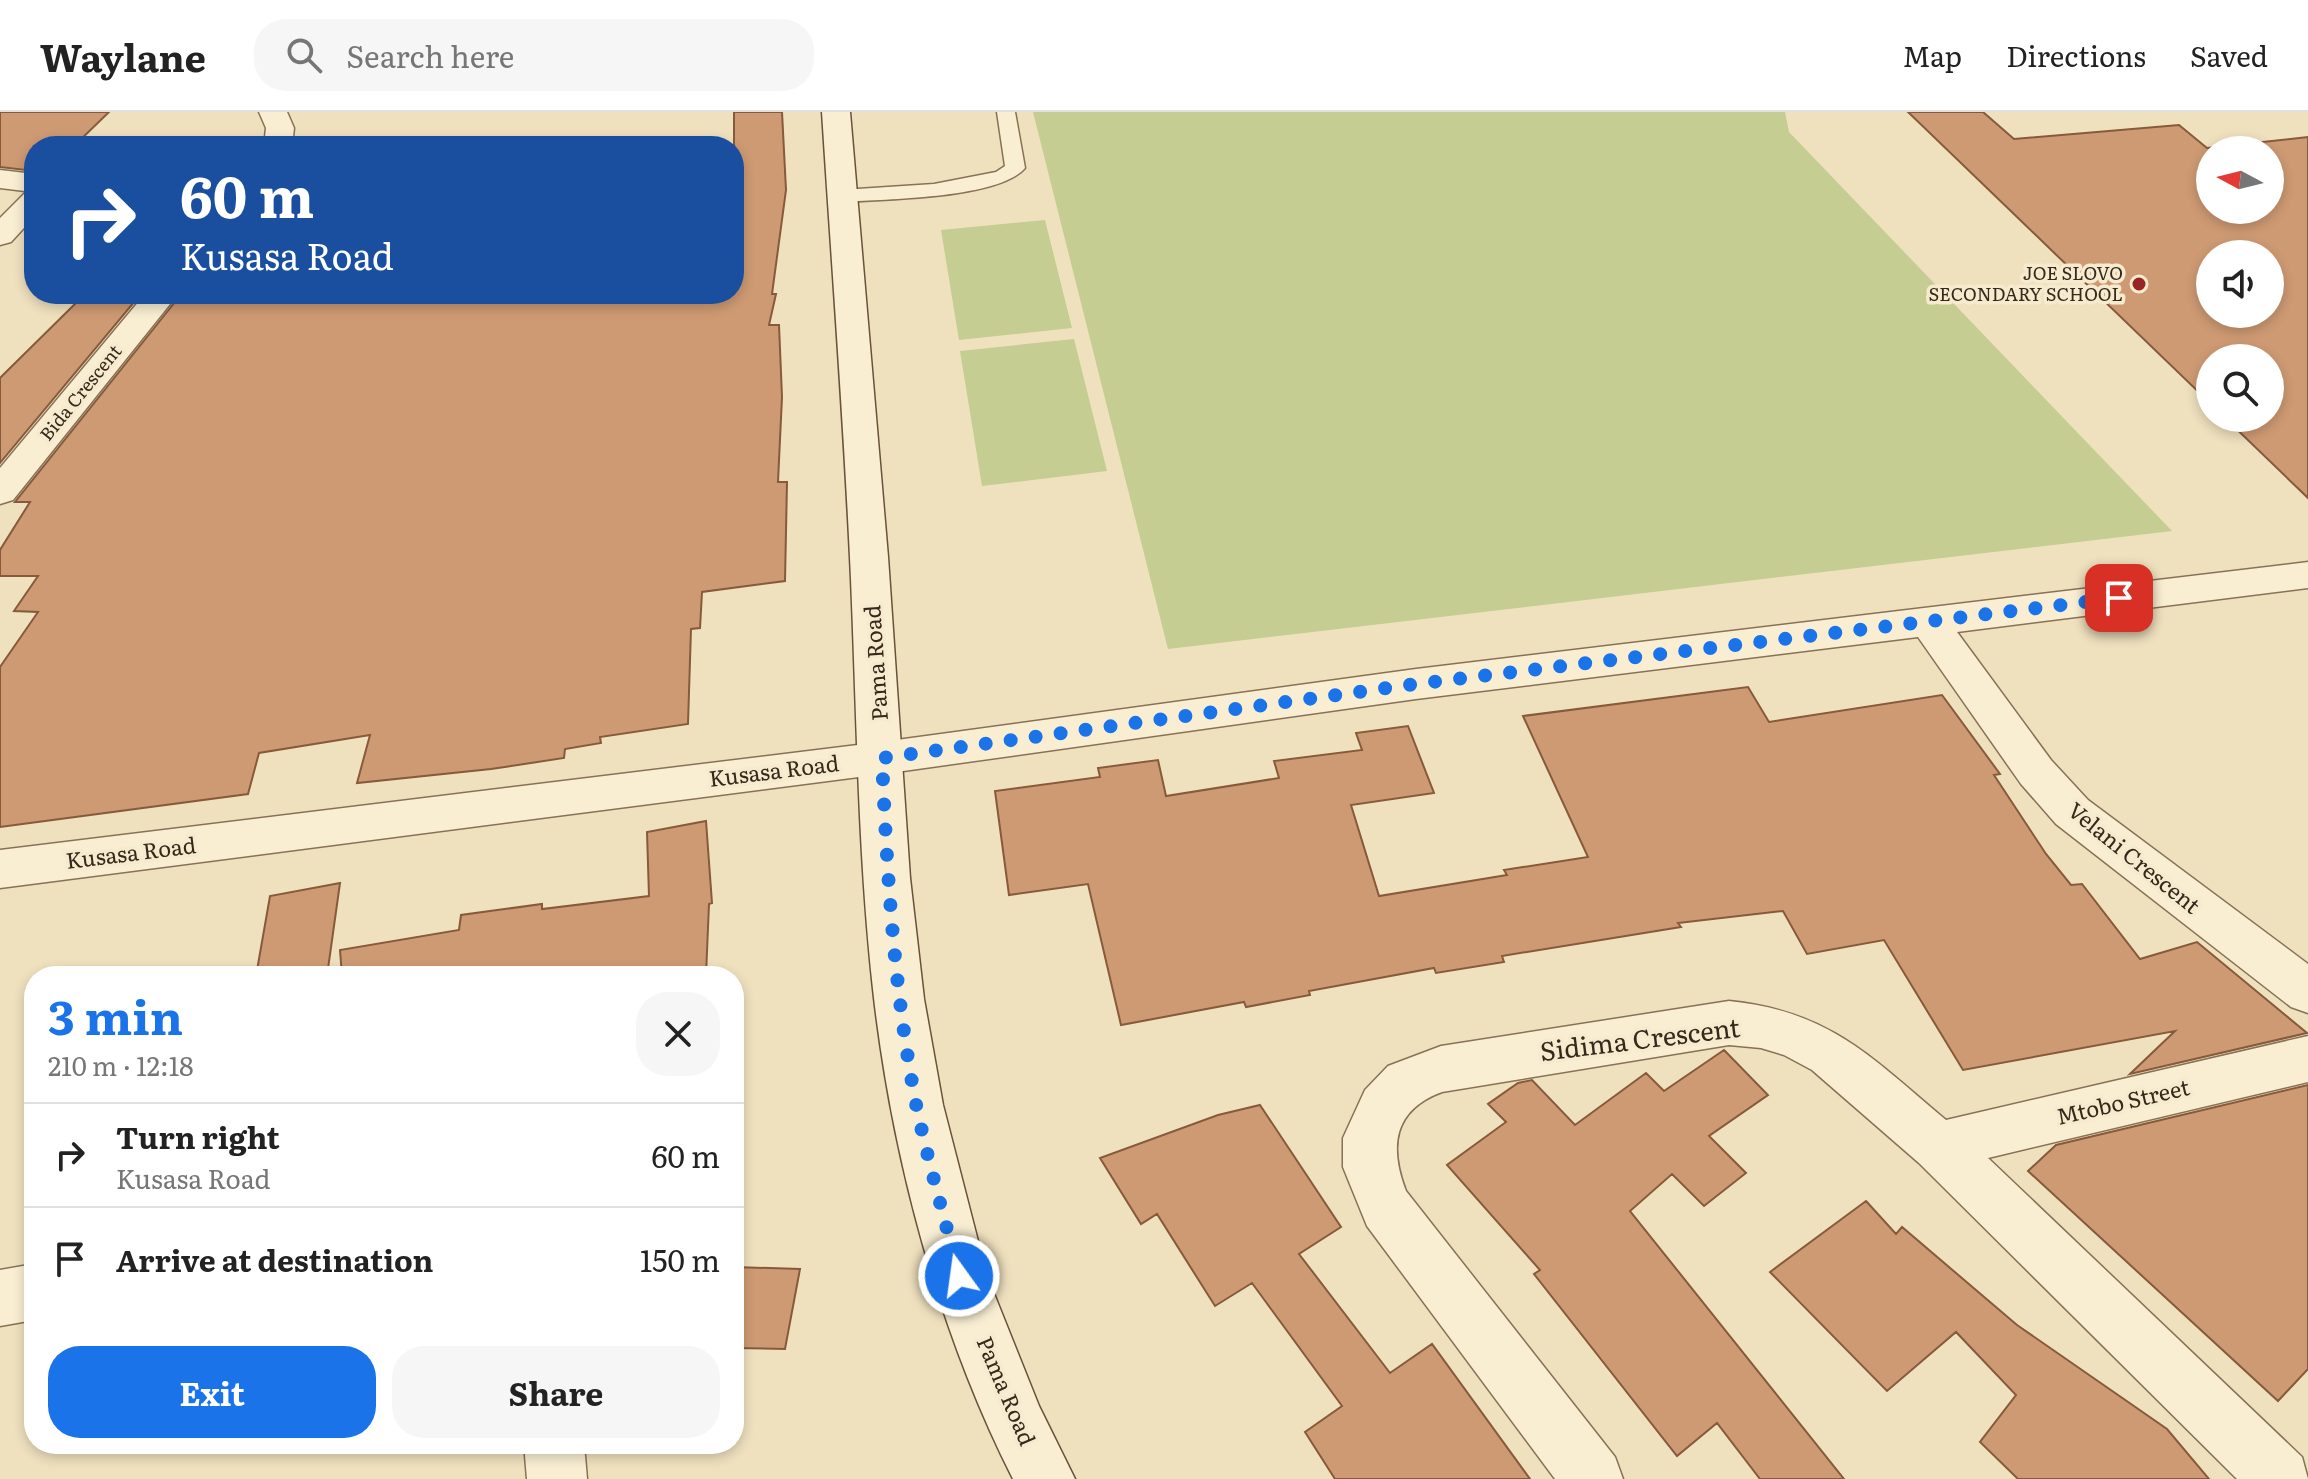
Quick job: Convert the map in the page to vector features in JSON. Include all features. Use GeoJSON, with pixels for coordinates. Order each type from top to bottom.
{"type":"FeatureCollection","features":[{"type":"Feature","properties":{"kind":"street"},"geometry":{"type":"LineString","coordinates":[[273,112],[281,136]]}},
{"type":"Feature","properties":{"kind":"street","name":"Pama Road"},"geometry":{"type":"LineString","coordinates":[[836,112],[882,758],[887,878],[899,999],[917,1105],[959,1276],[1017,1425],[1045,1479]]}},
{"type":"Feature","properties":{"kind":"street"},"geometry":{"type":"LineString","coordinates":[[0,179],[24,182]]}},
{"type":"Feature","properties":{"kind":"street"},"geometry":{"type":"LineString","coordinates":[[0,236],[24,211]]}},
{"type":"Feature","properties":{"kind":"street","name":"Bida Crescent"},"geometry":{"type":"LineString","coordinates":[[0,492],[154,304]]}},
{"type":"Feature","properties":{"kind":"street","name":"Kusasa Road"},"geometry":{"type":"LineString","coordinates":[[1,871],[882,758],[1416,684],[2308,575]]}},
{"type":"Feature","properties":{"kind":"street","name":"Velani Crescent"},"geometry":{"type":"LineString","coordinates":[[1929,622],[2036,772],[2072,812],[2308,992]]}},
{"type":"Feature","properties":{"kind":"street","name":"Sidima Crescent"},"geometry":{"type":"LineString","coordinates":[[1593,1479],[1386,1208],[1370,1167],[1369,1138],[1383,1107],[1406,1082],[1441,1069],[1729,1023],[1761,1026],[1797,1037],[1830,1054],[1938,1146],[2280,1479]]}},
{"type":"Feature","properties":{"kind":"street","name":"Mtobo Street"},"geometry":{"type":"LineString","coordinates":[[1938,1146],[2308,1059]]}},
{"type":"Feature","properties":{"kind":"street"},"geometry":{"type":"LineString","coordinates":[[0,1298],[24,1294]]}},
{"type":"Feature","properties":{"kind":"street"},"geometry":{"type":"LineString","coordinates":[[555,1454],[557,1479]]}},
{"type":"Feature","properties":{"kind":"lane"},"geometry":{"type":"LineString","coordinates":[[842,196],[973,184],[1008,176],[1015,168],[1006,112]]}},
{"type":"Feature","properties":{"kind":"green space"},"geometry":{"type":"Polygon","coordinates":[[[1033,112],[1785,112],[1789,132],[2172,531],[1168,649],[1033,112]]]}},
{"type":"Feature","properties":{"kind":"green space"},"geometry":{"type":"Polygon","coordinates":[[[1045,220],[1072,328],[959,340],[941,230],[1045,220]]]}},
{"type":"Feature","properties":{"kind":"green space"},"geometry":{"type":"Polygon","coordinates":[[[1074,339],[1107,471],[982,486],[960,351],[1074,339]]]}},
{"type":"Feature","properties":{"kind":"building"},"geometry":{"type":"Polygon","coordinates":[[[0,112],[109,112],[84,136],[24,136],[24,170],[0,167],[0,112]]]}},
{"type":"Feature","properties":{"kind":"building"},"geometry":{"type":"Polygon","coordinates":[[[734,112],[782,112],[786,190],[772,294],[776,294],[769,325],[779,325],[782,397],[778,482],[787,482],[785,581],[702,592],[700,628],[691,629],[688,724],[600,737],[601,743],[565,749],[564,758],[357,783],[370,735],[259,753],[248,794],[0,827],[0,667],[38,612],[14,611],[38,576],[0,576],[0,550],[30,502],[15,502],[173,304],[744,304],[744,136],[734,136],[734,112]]]}},
{"type":"Feature","properties":{"kind":"building","name":"JOE SLOVO SECONDARY SCHOOL"},"geometry":{"type":"Polygon","coordinates":[[[1908,112],[1983,112],[2014,139],[2179,125],[2196,139],[2196,224],[2284,224],[2284,140],[2308,137],[2308,498],[2240,432],[2284,432],[2284,344],[2196,344],[2196,390],[1908,112]]]}},
{"type":"Feature","properties":{"kind":"building"},"geometry":{"type":"Polygon","coordinates":[[[75,304],[132,304],[0,463],[0,378],[75,304]]]}},
{"type":"Feature","properties":{"kind":"building"},"geometry":{"type":"Polygon","coordinates":[[[1748,687],[1769,722],[1942,695],[2000,774],[1994,775],[2046,854],[2071,885],[2082,884],[2140,959],[2197,942],[2307,1033],[2130,1074],[2175,1031],[1963,1070],[1884,940],[1807,954],[1783,911],[1678,923],[1681,927],[1502,956],[1504,962],[1436,973],[1434,968],[1309,991],[1310,995],[1246,1007],[1244,1002],[1121,1025],[1088,884],[1009,895],[995,791],[1100,777],[1098,768],[1158,760],[1166,796],[1279,778],[1274,761],[1362,750],[1356,733],[1408,726],[1434,793],[1351,805],[1379,896],[1507,875],[1504,870],[1588,857],[1523,716],[1748,687]]]}},
{"type":"Feature","properties":{"kind":"building"},"geometry":{"type":"Polygon","coordinates":[[[706,821],[712,903],[709,904],[706,966],[341,966],[340,950],[459,930],[461,915],[542,904],[542,909],[649,896],[647,832],[706,821]]]}},
{"type":"Feature","properties":{"kind":"building"},"geometry":{"type":"Polygon","coordinates":[[[340,883],[328,966],[258,966],[270,896],[340,883]]]}},
{"type":"Feature","properties":{"kind":"building"},"geometry":{"type":"Polygon","coordinates":[[[1724,1050],[1768,1095],[1709,1136],[1746,1173],[1704,1206],[1672,1174],[1630,1211],[1844,1479],[1760,1479],[1717,1423],[1677,1456],[1534,1274],[1540,1270],[1447,1165],[1506,1122],[1488,1104],[1518,1083],[1532,1080],[1575,1125],[1646,1073],[1664,1091],[1724,1050]]]}},
{"type":"Feature","properties":{"kind":"building"},"geometry":{"type":"Polygon","coordinates":[[[2308,1085],[2308,1369],[2278,1401],[2028,1171],[2056,1145],[2308,1085]]]}},
{"type":"Feature","properties":{"kind":"building"},"geometry":{"type":"Polygon","coordinates":[[[1260,1105],[1341,1227],[1299,1254],[1390,1373],[1432,1344],[1530,1479],[1335,1479],[1305,1432],[1342,1406],[1252,1283],[1215,1306],[1157,1214],[1141,1224],[1100,1158],[1218,1115],[1260,1105]]]}},
{"type":"Feature","properties":{"kind":"building"},"geometry":{"type":"Polygon","coordinates":[[[1866,1201],[1896,1234],[1902,1227],[2017,1325],[2167,1429],[2209,1479],[2018,1479],[1980,1442],[2016,1395],[1956,1332],[1887,1391],[1770,1272],[1866,1201]]]}},
{"type":"Feature","properties":{"kind":"building"},"geometry":{"type":"Polygon","coordinates":[[[744,1267],[800,1269],[785,1349],[744,1348],[744,1267]]]}},
{"type":"Feature","properties":{"kind":"place","name":"JOE SLOVO SECONDARY SCHOOL"},"geometry":{"type":"Point","coordinates":[2139,284]}},
{"type":"Feature","properties":{"kind":"route"},"geometry":{"type":"LineString","coordinates":[[959,1276],[917,1105],[899,999],[887,878],[882,758],[1416,684],[2119,598]]}}]}
